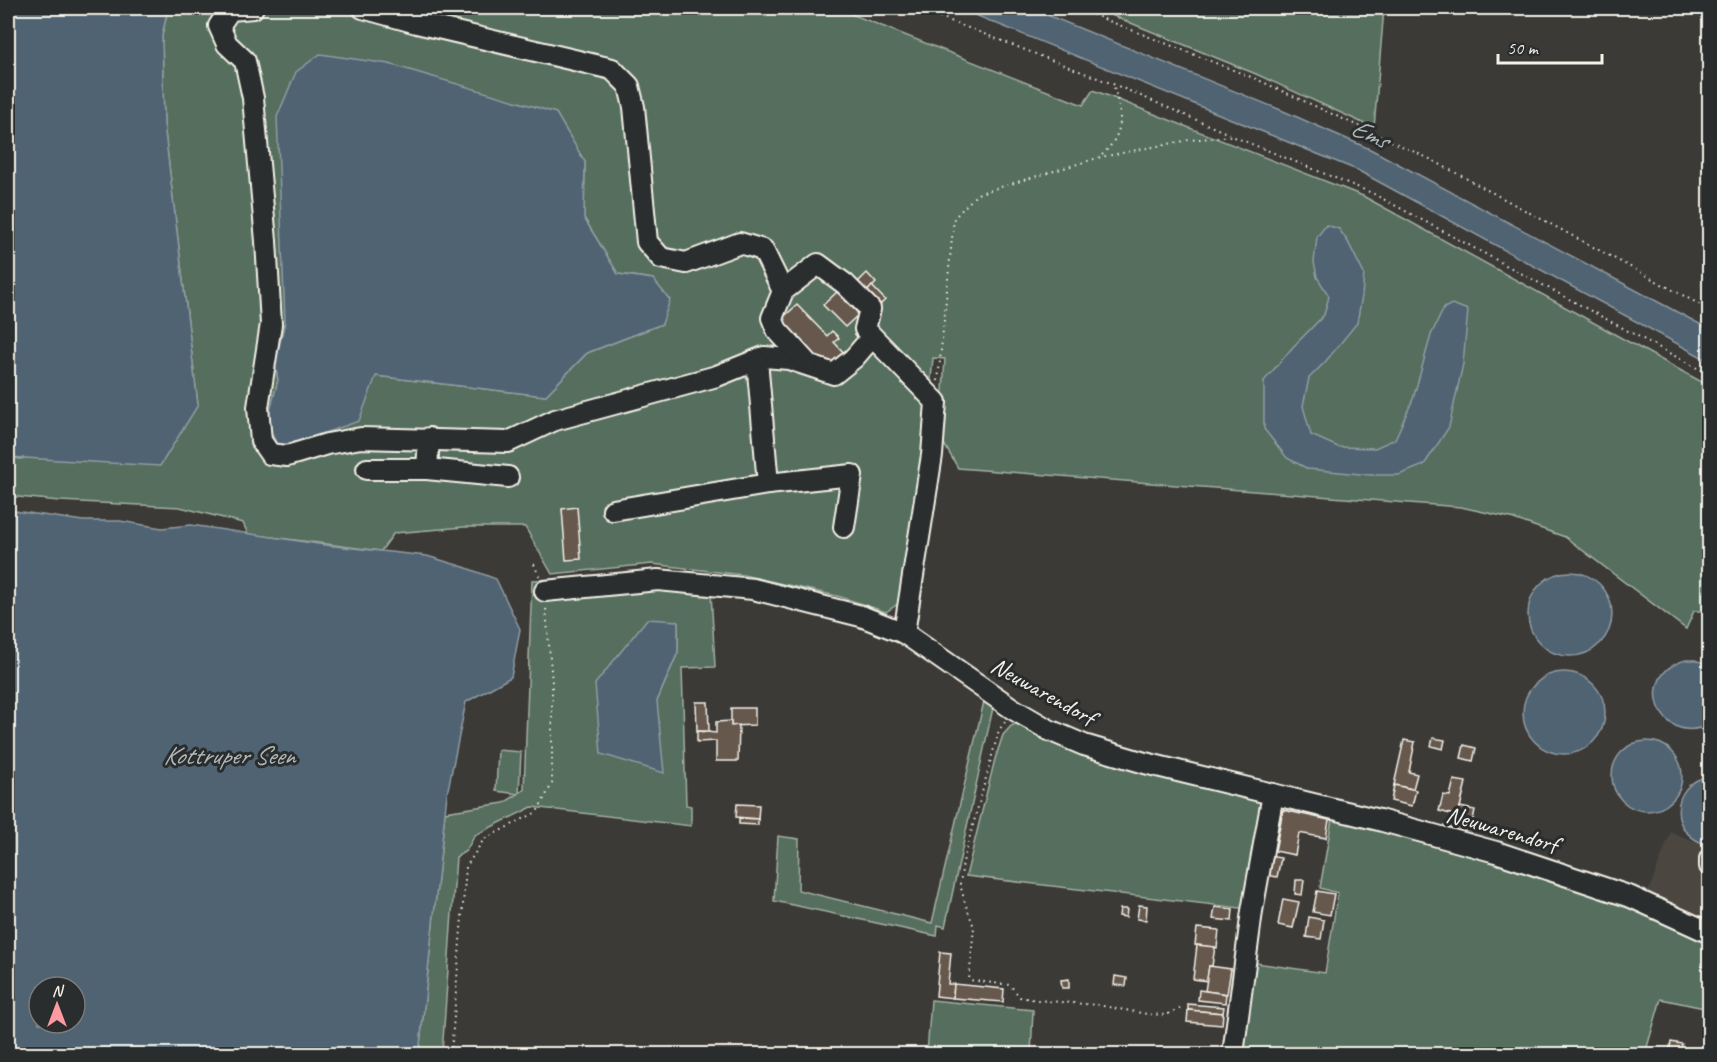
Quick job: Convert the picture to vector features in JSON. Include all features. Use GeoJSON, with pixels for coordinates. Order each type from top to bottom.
{"type":"FeatureCollection","features":[{"type":"Feature","properties":{"kind":"street"},"geometry":{"type":"LineString","coordinates":[[253,8],[230,10],[219,26],[227,44],[246,61],[253,98],[271,324],[258,407],[261,441],[270,454],[287,456],[327,444],[361,438],[429,438],[508,442],[555,420],[717,376],[764,357],[789,359],[810,366],[834,374],[854,358],[869,333],[870,309],[845,284],[818,264],[783,291],[772,318],[777,330],[810,366]]}},
{"type":"Feature","properties":{"kind":"street"},"geometry":{"type":"LineString","coordinates":[[363,8],[612,69],[628,86],[634,107],[647,242],[661,258],[686,262],[740,243],[763,250],[783,291]]}},
{"type":"Feature","properties":{"kind":"street"},"geometry":{"type":"LineString","coordinates":[[869,333],[936,402],[932,455],[904,633]]}},
{"type":"Feature","properties":{"kind":"street"},"geometry":{"type":"LineString","coordinates":[[757,360],[768,484]]}},
{"type":"Feature","properties":{"kind":"street"},"geometry":{"type":"LineString","coordinates":[[427,469],[429,438]]}},
{"type":"Feature","properties":{"kind":"street"},"geometry":{"type":"LineString","coordinates":[[367,469],[427,469],[508,477]]}},
{"type":"Feature","properties":{"kind":"street"},"geometry":{"type":"LineString","coordinates":[[613,510],[768,484],[852,475],[844,527]]}},
{"type":"Feature","properties":{"kind":"street","name":"Neuwarendorf"},"geometry":{"type":"LineString","coordinates":[[545,591],[658,580],[753,589],[861,616],[904,633],[1013,709],[1050,730],[1084,745],[1144,763],[1390,823],[1552,870],[1631,897],[1710,933]]}},
{"type":"Feature","properties":{"kind":"street"},"geometry":{"type":"LineString","coordinates":[[1233,1054],[1249,933],[1273,794]]}},
{"type":"Feature","properties":{"kind":"street"},"geometry":{"type":"LineString","coordinates":[[1710,859],[1710,866]]}},
{"type":"Feature","properties":{"kind":"path"},"geometry":{"type":"LineString","coordinates":[[917,8],[1113,84],[1372,193],[1710,375]]}},
{"type":"Feature","properties":{"kind":"path"},"geometry":{"type":"LineString","coordinates":[[1076,8],[1256,79],[1430,159],[1710,310]]}},
{"type":"Feature","properties":{"kind":"path"},"geometry":{"type":"LineString","coordinates":[[1101,157],[1114,143],[1121,122],[1120,107],[1113,84]]}},
{"type":"Feature","properties":{"kind":"path"},"geometry":{"type":"LineString","coordinates":[[936,402],[954,218],[977,195],[1101,157],[1189,140],[1232,136]]}},
{"type":"Feature","properties":{"kind":"path"},"geometry":{"type":"LineString","coordinates":[[451,1054],[466,867],[484,839],[537,812],[552,784],[552,683],[545,591]]}},
{"type":"Feature","properties":{"kind":"path"},"geometry":{"type":"LineString","coordinates":[[1013,709],[999,730],[963,862],[960,884],[974,927],[969,980],[1010,985],[1020,998],[1097,1005],[1147,1014],[1166,1015],[1182,1007]]}},
{"type":"Feature","properties":{"kind":"shaded area"},"geometry":{"type":"Polygon","coordinates":[[[1671,832],[1709,847],[1709,922],[1647,895],[1671,832]]]}},
{"type":"Feature","properties":{"kind":"green space"},"geometry":{"type":"Polygon","coordinates":[[[168,8],[836,8],[1083,105],[1093,90],[1363,196],[1709,386],[1709,608],[1707,611],[1694,611],[1686,629],[1565,537],[1511,518],[1461,507],[958,468],[940,437],[945,359],[933,358],[925,443],[902,601],[886,612],[841,597],[743,575],[652,564],[552,574],[525,527],[464,527],[394,533],[381,551],[248,534],[243,523],[180,507],[8,496],[8,457],[21,459],[198,405],[164,124],[162,36],[168,8]],[[573,144],[285,322],[275,363],[278,380],[267,423],[376,376],[545,396],[587,353],[662,324],[653,279],[618,274],[584,218],[585,162],[573,144]]]}},
{"type":"Feature","properties":{"kind":"green space"},"geometry":{"type":"Polygon","coordinates":[[[1094,8],[1384,8],[1374,128],[1256,74],[1094,8]]]}},
{"type":"Feature","properties":{"kind":"green space"},"geometry":{"type":"Polygon","coordinates":[[[559,579],[560,597],[657,589],[711,592],[715,667],[682,668],[686,805],[691,806],[691,826],[532,807],[475,835],[466,851],[456,857],[442,1054],[419,1054],[445,812],[504,803],[518,794],[496,791],[498,750],[521,752],[519,793],[524,790],[532,580],[559,579]],[[678,621],[657,701],[678,652],[678,621]]]}},
{"type":"Feature","properties":{"kind":"green space"},"geometry":{"type":"Polygon","coordinates":[[[985,697],[994,703],[945,927],[938,925],[937,936],[774,901],[778,836],[799,839],[798,890],[932,923],[985,697]]]}},
{"type":"Feature","properties":{"kind":"green space"},"geometry":{"type":"Polygon","coordinates":[[[1022,721],[1260,796],[1265,808],[1249,909],[966,876],[1003,735],[1011,726],[1022,721]]]}},
{"type":"Feature","properties":{"kind":"green space"},"geometry":{"type":"Polygon","coordinates":[[[1333,813],[1494,859],[1631,905],[1709,941],[1709,1009],[1661,999],[1645,1054],[1238,1054],[1249,962],[1325,973],[1338,893],[1320,888],[1333,813]]]}},
{"type":"Feature","properties":{"kind":"green space"},"geometry":{"type":"Polygon","coordinates":[[[931,1000],[1033,1010],[1031,1054],[927,1054],[931,1000]]]}},
{"type":"Feature","properties":{"kind":"water"},"geometry":{"type":"Polygon","coordinates":[[[8,8],[168,8],[162,36],[164,124],[198,405],[160,466],[8,457],[8,8]]]}},
{"type":"Feature","properties":{"kind":"water"},"geometry":{"type":"Polygon","coordinates":[[[958,8],[1030,8],[1281,110],[1372,150],[1709,329],[1709,361],[1357,170],[958,8]]]}},
{"type":"Feature","properties":{"kind":"water"},"geometry":{"type":"Polygon","coordinates":[[[320,54],[389,64],[556,113],[585,162],[584,218],[618,274],[653,279],[670,300],[662,324],[587,353],[545,396],[376,376],[359,421],[293,444],[277,445],[267,423],[278,380],[275,363],[285,322],[277,117],[296,72],[320,54]]]}},
{"type":"Feature","properties":{"kind":"water"},"geometry":{"type":"Polygon","coordinates":[[[1326,225],[1339,229],[1364,274],[1357,323],[1309,378],[1303,406],[1311,435],[1338,447],[1375,448],[1395,439],[1413,399],[1431,335],[1444,308],[1452,304],[1468,310],[1463,364],[1449,427],[1424,465],[1399,475],[1371,475],[1308,469],[1287,458],[1264,429],[1264,381],[1324,315],[1329,296],[1317,277],[1314,262],[1317,237],[1326,225]]]}},
{"type":"Feature","properties":{"kind":"water","name":"Kottruper Seen"},"geometry":{"type":"Polygon","coordinates":[[[8,510],[83,521],[120,521],[162,528],[191,525],[325,545],[427,556],[496,579],[520,629],[511,677],[466,702],[447,794],[419,1054],[8,1054],[8,510]]]}},
{"type":"Feature","properties":{"kind":"water"},"geometry":{"type":"Polygon","coordinates":[[[1570,572],[1593,579],[1605,591],[1612,614],[1605,637],[1593,649],[1570,656],[1547,649],[1535,637],[1528,614],[1535,591],[1547,579],[1570,572]]]}},
{"type":"Feature","properties":{"kind":"water"},"geometry":{"type":"Polygon","coordinates":[[[647,619],[678,621],[678,652],[657,701],[664,773],[601,754],[595,684],[647,619]]]}},
{"type":"Feature","properties":{"kind":"water"},"geometry":{"type":"Polygon","coordinates":[[[1686,660],[1695,660],[1709,665],[1709,724],[1692,729],[1677,727],[1666,719],[1659,707],[1656,693],[1660,680],[1669,668],[1686,660]]]}},
{"type":"Feature","properties":{"kind":"water"},"geometry":{"type":"Polygon","coordinates":[[[1556,672],[1572,672],[1587,679],[1598,690],[1605,705],[1602,729],[1593,742],[1572,754],[1556,754],[1541,747],[1530,736],[1523,721],[1523,705],[1530,690],[1541,679],[1556,672]]]}},
{"type":"Feature","properties":{"kind":"water"},"geometry":{"type":"Polygon","coordinates":[[[1647,741],[1660,744],[1672,751],[1679,763],[1682,776],[1679,789],[1672,801],[1660,808],[1647,811],[1634,808],[1622,801],[1615,789],[1612,776],[1615,763],[1622,751],[1634,744],[1647,741]]]}},
{"type":"Feature","properties":{"kind":"water"},"geometry":{"type":"Polygon","coordinates":[[[1710,776],[1709,845],[1696,840],[1686,832],[1680,821],[1678,810],[1680,799],[1686,789],[1696,781],[1710,776]]]}},
{"type":"Feature","properties":{"kind":"building"},"geometry":{"type":"Polygon","coordinates":[[[867,273],[876,283],[866,293],[857,283],[867,273]]]}},
{"type":"Feature","properties":{"kind":"building"},"geometry":{"type":"Polygon","coordinates":[[[872,286],[885,300],[879,306],[866,293],[872,286]]]}},
{"type":"Feature","properties":{"kind":"building"},"geometry":{"type":"Polygon","coordinates":[[[837,292],[859,314],[845,327],[823,305],[837,292]]]}},
{"type":"Feature","properties":{"kind":"building"},"geometry":{"type":"Polygon","coordinates":[[[797,305],[827,336],[832,331],[839,338],[834,342],[846,355],[828,372],[779,321],[797,305]]]}},
{"type":"Feature","properties":{"kind":"building"},"geometry":{"type":"Polygon","coordinates":[[[577,507],[581,559],[566,560],[562,509],[577,507]]]}},
{"type":"Feature","properties":{"kind":"building"},"geometry":{"type":"Polygon","coordinates":[[[696,702],[708,702],[709,731],[697,731],[696,702]]]}},
{"type":"Feature","properties":{"kind":"building"},"geometry":{"type":"Polygon","coordinates":[[[731,708],[755,708],[755,725],[731,726],[731,708]]]}},
{"type":"Feature","properties":{"kind":"building"},"geometry":{"type":"Polygon","coordinates":[[[731,721],[731,726],[739,725],[738,761],[716,761],[716,741],[697,742],[697,731],[716,733],[716,722],[731,721]]]}},
{"type":"Feature","properties":{"kind":"building"},"geometry":{"type":"Polygon","coordinates":[[[1433,738],[1445,740],[1443,749],[1431,746],[1433,738]]]}},
{"type":"Feature","properties":{"kind":"building"},"geometry":{"type":"Polygon","coordinates":[[[1404,740],[1415,742],[1409,772],[1417,774],[1413,789],[1394,785],[1404,740]]]}},
{"type":"Feature","properties":{"kind":"building"},"geometry":{"type":"Polygon","coordinates":[[[1464,745],[1476,748],[1473,761],[1461,758],[1464,745]]]}},
{"type":"Feature","properties":{"kind":"building"},"geometry":{"type":"Polygon","coordinates":[[[1454,780],[1466,782],[1458,816],[1439,811],[1443,795],[1450,796],[1454,780]]]}},
{"type":"Feature","properties":{"kind":"building"},"geometry":{"type":"Polygon","coordinates":[[[1394,785],[1416,790],[1412,806],[1391,801],[1394,785]]]}},
{"type":"Feature","properties":{"kind":"building"},"geometry":{"type":"Polygon","coordinates":[[[737,804],[759,805],[758,819],[736,817],[737,804]]]}},
{"type":"Feature","properties":{"kind":"building"},"geometry":{"type":"Polygon","coordinates":[[[1460,807],[1475,810],[1471,830],[1455,827],[1460,807]]]}},
{"type":"Feature","properties":{"kind":"building"},"geometry":{"type":"Polygon","coordinates":[[[1283,810],[1329,820],[1326,838],[1299,833],[1295,855],[1275,851],[1283,810]]]}},
{"type":"Feature","properties":{"kind":"building"},"geometry":{"type":"Polygon","coordinates":[[[739,818],[758,819],[758,825],[739,824],[739,818]]]}},
{"type":"Feature","properties":{"kind":"building"},"geometry":{"type":"Polygon","coordinates":[[[1453,826],[1472,830],[1469,840],[1451,834],[1453,826]]]}},
{"type":"Feature","properties":{"kind":"building"},"geometry":{"type":"Polygon","coordinates":[[[1268,856],[1281,858],[1277,877],[1264,875],[1268,856]]]}},
{"type":"Feature","properties":{"kind":"building"},"geometry":{"type":"Polygon","coordinates":[[[1296,880],[1304,880],[1302,895],[1295,894],[1296,880]]]}},
{"type":"Feature","properties":{"kind":"building"},"geometry":{"type":"Polygon","coordinates":[[[1317,891],[1334,894],[1330,915],[1313,912],[1317,891]]]}},
{"type":"Feature","properties":{"kind":"building"},"geometry":{"type":"Polygon","coordinates":[[[1283,899],[1299,902],[1293,928],[1278,925],[1283,899]]]}},
{"type":"Feature","properties":{"kind":"building"},"geometry":{"type":"Polygon","coordinates":[[[1139,905],[1147,906],[1146,920],[1137,919],[1139,905]]]}},
{"type":"Feature","properties":{"kind":"building"},"geometry":{"type":"Polygon","coordinates":[[[1215,907],[1233,909],[1232,921],[1213,919],[1215,907]]]}},
{"type":"Feature","properties":{"kind":"building"},"geometry":{"type":"Polygon","coordinates":[[[1120,909],[1127,909],[1126,917],[1119,916],[1120,909]]]}},
{"type":"Feature","properties":{"kind":"building"},"geometry":{"type":"Polygon","coordinates":[[[1309,917],[1324,920],[1321,939],[1306,937],[1309,917]]]}},
{"type":"Feature","properties":{"kind":"building"},"geometry":{"type":"Polygon","coordinates":[[[1197,928],[1219,930],[1217,948],[1195,945],[1197,928]]]}},
{"type":"Feature","properties":{"kind":"building"},"geometry":{"type":"Polygon","coordinates":[[[1197,945],[1215,947],[1207,981],[1193,979],[1197,945]]]}},
{"type":"Feature","properties":{"kind":"building"},"geometry":{"type":"Polygon","coordinates":[[[940,952],[951,953],[948,984],[954,984],[953,998],[936,996],[940,952]]]}},
{"type":"Feature","properties":{"kind":"building"},"geometry":{"type":"Polygon","coordinates":[[[1209,966],[1231,969],[1227,994],[1205,991],[1209,966]]]}},
{"type":"Feature","properties":{"kind":"building"},"geometry":{"type":"Polygon","coordinates":[[[1115,976],[1127,978],[1126,986],[1114,985],[1115,976]]]}},
{"type":"Feature","properties":{"kind":"building"},"geometry":{"type":"Polygon","coordinates":[[[1069,979],[1069,988],[1062,988],[1061,980],[1069,979]]]}},
{"type":"Feature","properties":{"kind":"building"},"geometry":{"type":"Polygon","coordinates":[[[954,984],[1004,989],[1003,1002],[953,998],[954,984]]]}},
{"type":"Feature","properties":{"kind":"building"},"geometry":{"type":"Polygon","coordinates":[[[1199,990],[1226,994],[1225,1003],[1198,1000],[1199,990]]]}},
{"type":"Feature","properties":{"kind":"building"},"geometry":{"type":"Polygon","coordinates":[[[1188,1004],[1224,1007],[1223,1013],[1188,1010],[1188,1004]]]}},
{"type":"Feature","properties":{"kind":"building"},"geometry":{"type":"Polygon","coordinates":[[[1188,1010],[1223,1013],[1222,1025],[1187,1022],[1188,1010]]]}},
{"type":"Feature","properties":{"kind":"building"},"geometry":{"type":"Polygon","coordinates":[[[1671,1042],[1682,1044],[1680,1054],[1669,1054],[1671,1042]]]}},
{"type":"Feature","properties":{"kind":"water label","name":"Ems"},"geometry":{"type":"Point","coordinates":[1370,133]}}]}
